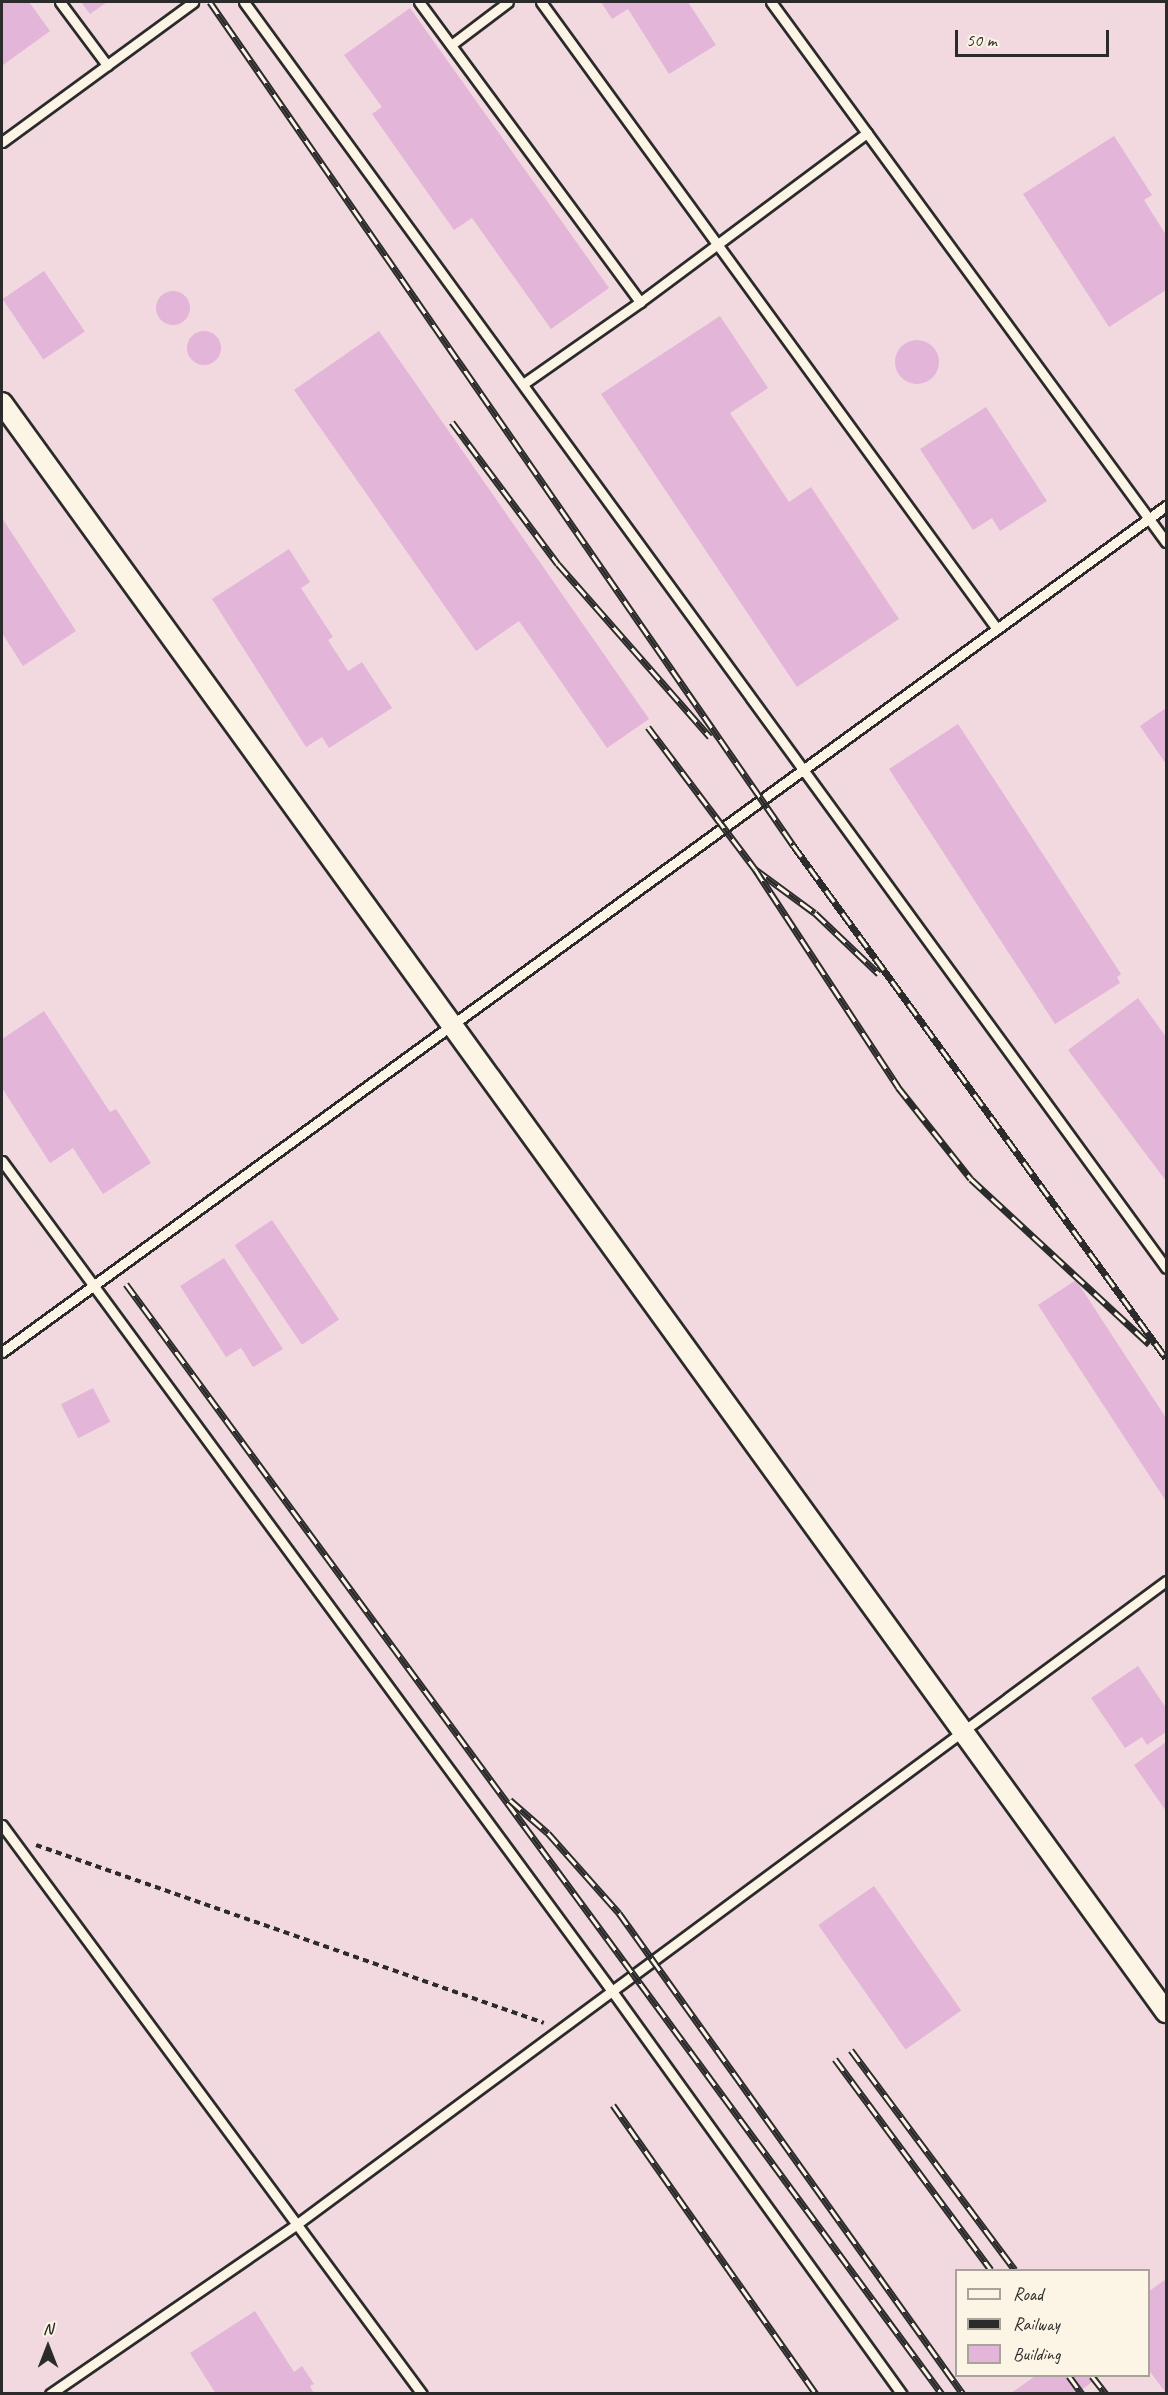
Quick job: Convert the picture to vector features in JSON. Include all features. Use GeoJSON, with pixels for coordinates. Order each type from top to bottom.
{"type":"FeatureCollection","features":[{"type":"Feature","properties":{"kind":"street"},"geometry":{"type":"LineString","coordinates":[[2,403],[966,1730],[1167,2012]]}},
{"type":"Feature","properties":{"kind":"lane"},"geometry":{"type":"LineString","coordinates":[[60,2],[107,64]]}},
{"type":"Feature","properties":{"kind":"lane"},"geometry":{"type":"LineString","coordinates":[[2,142],[194,2]]}},
{"type":"Feature","properties":{"kind":"lane"},"geometry":{"type":"LineString","coordinates":[[244,2],[1167,1268]]}},
{"type":"Feature","properties":{"kind":"lane"},"geometry":{"type":"LineString","coordinates":[[419,2],[640,302]]}},
{"type":"Feature","properties":{"kind":"lane"},"geometry":{"type":"LineString","coordinates":[[451,45],[508,2]]}},
{"type":"Feature","properties":{"kind":"lane"},"geometry":{"type":"LineString","coordinates":[[541,2],[997,629]]}},
{"type":"Feature","properties":{"kind":"lane"},"geometry":{"type":"LineString","coordinates":[[771,2],[1167,542]]}},
{"type":"Feature","properties":{"kind":"lane"},"geometry":{"type":"LineString","coordinates":[[523,384],[640,302],[716,243],[867,133]]}},
{"type":"Feature","properties":{"kind":"lane"},"geometry":{"type":"LineString","coordinates":[[2,1352],[1167,506]]}},
{"type":"Feature","properties":{"kind":"lane"},"geometry":{"type":"LineString","coordinates":[[2,1161],[612,1991],[902,2394]]}},
{"type":"Feature","properties":{"kind":"lane"},"geometry":{"type":"LineString","coordinates":[[50,2394],[297,2224],[1167,1581]]}},
{"type":"Feature","properties":{"kind":"lane"},"geometry":{"type":"LineString","coordinates":[[2,1825],[422,2394]]}},
{"type":"Feature","properties":{"kind":"path"},"geometry":{"type":"LineString","coordinates":[[10,1836],[562,2029]]}},
{"type":"Feature","properties":{"kind":"shaded area"},"geometry":{"type":"Polygon","coordinates":[[[2,2],[1166,2],[1166,2393],[2,2394],[2,2]]]}},
{"type":"Feature","properties":{"kind":"building"},"geometry":{"type":"Polygon","coordinates":[[[2,2],[29,2],[50,31],[3,65],[2,2]]]}},
{"type":"Feature","properties":{"kind":"building"},"geometry":{"type":"Polygon","coordinates":[[[81,2],[107,2],[90,14],[81,2]]]}},
{"type":"Feature","properties":{"kind":"building"},"geometry":{"type":"Polygon","coordinates":[[[601,2],[688,2],[716,45],[669,74],[628,9],[612,19],[601,2]]]}},
{"type":"Feature","properties":{"kind":"building"},"geometry":{"type":"Polygon","coordinates":[[[410,8],[609,288],[551,329],[472,218],[454,230],[372,114],[382,107],[344,55],[410,8]]]}},
{"type":"Feature","properties":{"kind":"building"},"geometry":{"type":"Polygon","coordinates":[[[1114,136],[1152,195],[1144,200],[1166,235],[1166,290],[1109,327],[1023,194],[1114,136]]]}},
{"type":"Feature","properties":{"kind":"building"},"geometry":{"type":"Polygon","coordinates":[[[44,271],[85,332],[43,359],[3,299],[44,271]]]}},
{"type":"Feature","properties":{"kind":"building"},"geometry":{"type":"Polygon","coordinates":[[[173,291],[185,296],[190,308],[185,320],[173,325],[161,320],[156,308],[161,296],[173,291]]]}},
{"type":"Feature","properties":{"kind":"building"},"geometry":{"type":"Polygon","coordinates":[[[720,316],[768,388],[730,413],[789,502],[811,487],[899,619],[797,687],[601,394],[720,316]]]}},
{"type":"Feature","properties":{"kind":"building"},"geometry":{"type":"Polygon","coordinates":[[[204,331],[216,336],[221,348],[216,360],[204,365],[192,360],[187,348],[192,336],[204,331]]]}},
{"type":"Feature","properties":{"kind":"building"},"geometry":{"type":"Polygon","coordinates":[[[379,331],[649,719],[607,748],[519,621],[476,651],[294,390],[379,331]]]}},
{"type":"Feature","properties":{"kind":"building"},"geometry":{"type":"Polygon","coordinates":[[[917,340],[933,346],[939,362],[933,378],[917,384],[901,378],[895,362],[901,346],[917,340]]]}},
{"type":"Feature","properties":{"kind":"building"},"geometry":{"type":"Polygon","coordinates":[[[986,407],[1047,501],[1000,531],[992,518],[973,530],[920,449],[986,407]]]}},
{"type":"Feature","properties":{"kind":"building"},"geometry":{"type":"Polygon","coordinates":[[[2,518],[76,631],[23,666],[2,633],[2,518]]]}},
{"type":"Feature","properties":{"kind":"building"},"geometry":{"type":"Polygon","coordinates":[[[289,549],[310,582],[301,588],[333,637],[328,640],[348,671],[362,662],[392,708],[329,748],[322,737],[306,747],[212,599],[289,549]]]}},
{"type":"Feature","properties":{"kind":"building"},"geometry":{"type":"Polygon","coordinates":[[[1166,708],[1166,764],[1140,726],[1166,708]]]}},
{"type":"Feature","properties":{"kind":"building"},"geometry":{"type":"Polygon","coordinates":[[[958,724],[1121,974],[1117,977],[1120,983],[1055,1024],[889,769],[958,724]]]}},
{"type":"Feature","properties":{"kind":"building"},"geometry":{"type":"Polygon","coordinates":[[[1138,998],[1166,1037],[1166,1181],[1068,1050],[1138,998]]]}},
{"type":"Feature","properties":{"kind":"building"},"geometry":{"type":"Polygon","coordinates":[[[44,1011],[110,1112],[116,1109],[151,1163],[103,1194],[73,1148],[50,1163],[2,1088],[2,1039],[44,1011]]]}},
{"type":"Feature","properties":{"kind":"building"},"geometry":{"type":"Polygon","coordinates":[[[272,1220],[339,1319],[302,1345],[235,1245],[272,1220]]]}},
{"type":"Feature","properties":{"kind":"building"},"geometry":{"type":"Polygon","coordinates":[[[224,1258],[283,1349],[253,1367],[241,1348],[226,1357],[180,1286],[224,1258]]]}},
{"type":"Feature","properties":{"kind":"building"},"geometry":{"type":"Polygon","coordinates":[[[1076,1280],[1166,1418],[1166,1501],[1038,1305],[1076,1280]]]}},
{"type":"Feature","properties":{"kind":"building"},"geometry":{"type":"Polygon","coordinates":[[[93,1388],[110,1422],[78,1438],[61,1404],[93,1388]]]}},
{"type":"Feature","properties":{"kind":"building"},"geometry":{"type":"Polygon","coordinates":[[[1138,1666],[1166,1708],[1166,1732],[1147,1745],[1142,1737],[1125,1748],[1091,1698],[1138,1666]]]}},
{"type":"Feature","properties":{"kind":"building"},"geometry":{"type":"Polygon","coordinates":[[[1166,1742],[1166,1811],[1134,1765],[1166,1742]]]}},
{"type":"Feature","properties":{"kind":"building"},"geometry":{"type":"Polygon","coordinates":[[[874,1886],[961,2011],[905,2050],[818,1925],[874,1886]]]}},
{"type":"Feature","properties":{"kind":"building"},"geometry":{"type":"Polygon","coordinates":[[[1166,2279],[1166,2393],[1150,2372],[1150,2291],[1166,2279]]]}},
{"type":"Feature","properties":{"kind":"building"},"geometry":{"type":"Polygon","coordinates":[[[255,2311],[294,2372],[302,2366],[314,2384],[310,2386],[314,2394],[216,2394],[190,2353],[255,2311]]]}},
{"type":"Feature","properties":{"kind":"building"},"geometry":{"type":"Polygon","coordinates":[[[1034,2377],[1099,2377],[1076,2394],[1010,2394],[1034,2377]]]}},
{"type":"Feature","properties":{"kind":"railway"},"geometry":{"type":"LineString","coordinates":[[210,2],[793,845],[1166,1358]]}},
{"type":"Feature","properties":{"kind":"railway"},"geometry":{"type":"LineString","coordinates":[[452,422],[558,564],[710,737]]}},
{"type":"Feature","properties":{"kind":"railway"},"geometry":{"type":"LineString","coordinates":[[648,727],[755,869],[815,913],[879,974]]}},
{"type":"Feature","properties":{"kind":"railway"},"geometry":{"type":"LineString","coordinates":[[755,869],[898,1087],[971,1179],[1149,1344]]}},
{"type":"Feature","properties":{"kind":"railway"},"geometry":{"type":"LineString","coordinates":[[126,1284],[942,2394]]}},
{"type":"Feature","properties":{"kind":"railway"},"geometry":{"type":"LineString","coordinates":[[510,1800],[548,1833],[619,1913],[963,2394]]}},
{"type":"Feature","properties":{"kind":"railway"},"geometry":{"type":"LineString","coordinates":[[851,2050],[1014,2269]]}},
{"type":"Feature","properties":{"kind":"railway"},"geometry":{"type":"LineString","coordinates":[[835,2059],[990,2269]]}},
{"type":"Feature","properties":{"kind":"railway"},"geometry":{"type":"LineString","coordinates":[[613,2105],[816,2394]]}},
{"type":"Feature","properties":{"kind":"railway"},"geometry":{"type":"LineString","coordinates":[[1070,2377],[1082,2394]]}},
{"type":"Feature","properties":{"kind":"railway"},"geometry":{"type":"LineString","coordinates":[[1093,2377],[1106,2394]]}}]}
